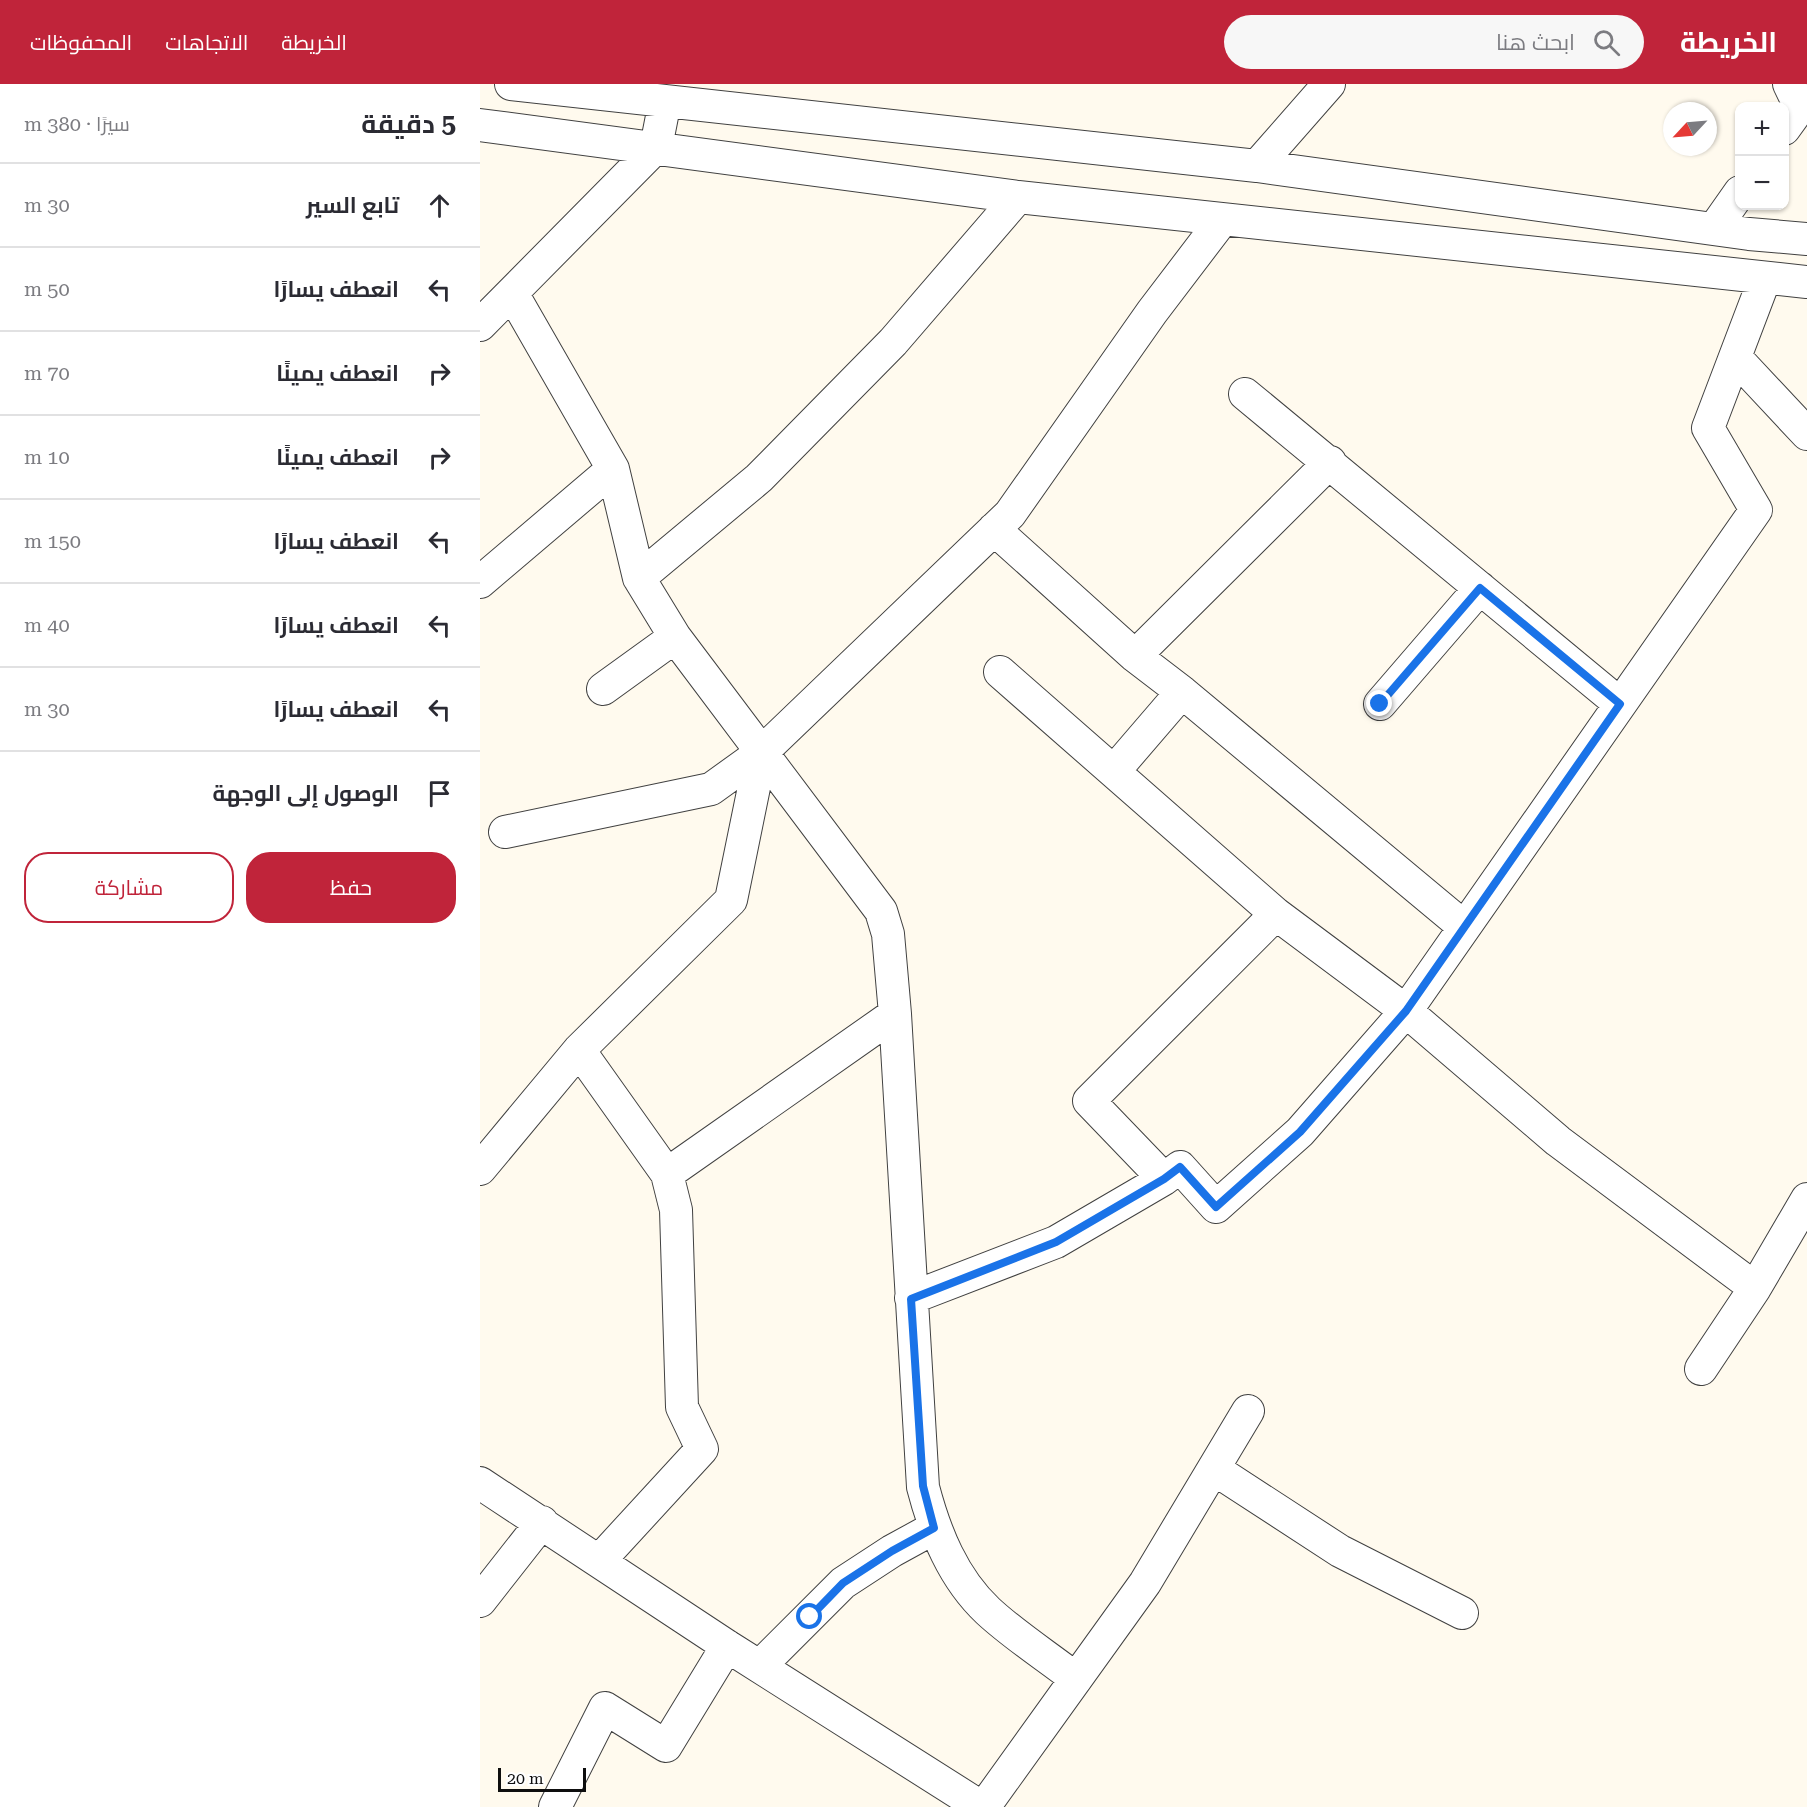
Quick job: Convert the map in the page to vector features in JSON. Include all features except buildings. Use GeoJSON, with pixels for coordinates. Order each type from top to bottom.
{"type":"FeatureCollection","features":[{"type":"Feature","properties":{"kind":"street"},"geometry":{"type":"LineString","coordinates":[[511,84],[1257,166],[1714,229],[1807,239]]}},
{"type":"Feature","properties":{"kind":"street"},"geometry":{"type":"LineString","coordinates":[[1789,84],[1800,107],[1789,123]]}},
{"type":"Feature","properties":{"kind":"street"},"geometry":{"type":"LineString","coordinates":[[1257,166],[1312,90]]}},
{"type":"Feature","properties":{"kind":"street"},"geometry":{"type":"LineString","coordinates":[[480,325],[656,147],[665,101]]}},
{"type":"Feature","properties":{"kind":"street"},"geometry":{"type":"LineString","coordinates":[[480,125],[1018,197],[1807,282]]}},
{"type":"Feature","properties":{"kind":"street"},"geometry":{"type":"LineString","coordinates":[[639,578],[759,478],[893,342],[1018,197]]}},
{"type":"Feature","properties":{"kind":"street"},"geometry":{"type":"LineString","coordinates":[[1714,229],[1735,199]]}},
{"type":"Feature","properties":{"kind":"street"},"geometry":{"type":"LineString","coordinates":[[505,832],[711,789],[761,753],[1010,514],[1152,312],[1222,220]]}},
{"type":"Feature","properties":{"kind":"street"},"geometry":{"type":"LineString","coordinates":[[911,1299],[1056,1242],[1164,1179],[1180,1167],[1216,1207],[1300,1132],[1406,1011],[1463,926],[1756,510],[1708,428],[1765,279]]}},
{"type":"Feature","properties":{"kind":"street"},"geometry":{"type":"LineString","coordinates":[[512,293],[614,469],[639,578],[675,637],[881,911],[888,934],[895,1014],[923,1486],[934,1528],[958,1575],[988,1611],[1077,1679]]}},
{"type":"Feature","properties":{"kind":"street"},"geometry":{"type":"LineString","coordinates":[[1735,357],[1807,434]]}},
{"type":"Feature","properties":{"kind":"street"},"geometry":{"type":"LineString","coordinates":[[1245,394],[1620,704]]}},
{"type":"Feature","properties":{"kind":"street"},"geometry":{"type":"LineString","coordinates":[[1135,656],[1330,462]]}},
{"type":"Feature","properties":{"kind":"street"},"geometry":{"type":"LineString","coordinates":[[480,582],[614,469]]}},
{"type":"Feature","properties":{"kind":"street"},"geometry":{"type":"LineString","coordinates":[[994,529],[1135,656],[1182,692],[1463,926]]}},
{"type":"Feature","properties":{"kind":"street"},"geometry":{"type":"LineString","coordinates":[[1380,704],[1480,588]]}},
{"type":"Feature","properties":{"kind":"street"},"geometry":{"type":"LineString","coordinates":[[603,689],[675,637]]}},
{"type":"Feature","properties":{"kind":"street"},"geometry":{"type":"LineString","coordinates":[[1000,672],[1115,770],[1276,914],[1406,1011],[1558,1141],[1755,1288]]}},
{"type":"Feature","properties":{"kind":"street"},"geometry":{"type":"LineString","coordinates":[[1115,770],[1182,692]]}},
{"type":"Feature","properties":{"kind":"street"},"geometry":{"type":"LineString","coordinates":[[480,1169],[579,1050],[731,900],[761,753]]}},
{"type":"Feature","properties":{"kind":"street"},"geometry":{"type":"LineString","coordinates":[[1164,1179],[1089,1101],[1276,914]]}},
{"type":"Feature","properties":{"kind":"street"},"geometry":{"type":"LineString","coordinates":[[667,1174],[895,1014]]}},
{"type":"Feature","properties":{"kind":"street"},"geometry":{"type":"LineString","coordinates":[[579,1050],[667,1174],[676,1210],[681,1407],[702,1449],[600,1560]]}},
{"type":"Feature","properties":{"kind":"street"},"geometry":{"type":"LineString","coordinates":[[1701,1369],[1755,1288],[1807,1199]]}},
{"type":"Feature","properties":{"kind":"street"},"geometry":{"type":"LineString","coordinates":[[480,1483],[600,1560],[727,1646],[982,1807],[1145,1583],[1248,1411]]}},
{"type":"Feature","properties":{"kind":"street"},"geometry":{"type":"LineString","coordinates":[[1214,1469],[1340,1551],[1461,1613]]}},
{"type":"Feature","properties":{"kind":"street"},"geometry":{"type":"LineString","coordinates":[[480,1601],[542,1522]]}},
{"type":"Feature","properties":{"kind":"street"},"geometry":{"type":"LineString","coordinates":[[760,1666],[843,1583],[892,1551],[934,1528]]}},
{"type":"Feature","properties":{"kind":"street"},"geometry":{"type":"LineString","coordinates":[[555,1807],[605,1707],[666,1746],[727,1646]]}},
{"type":"Feature","properties":{"kind":"route"},"geometry":{"type":"LineString","coordinates":[[810,1617],[843,1583],[892,1551],[934,1528],[923,1486],[920,1411],[915,1389],[911,1299],[1056,1242],[1164,1179],[1180,1167],[1216,1207],[1300,1132],[1406,1011],[1463,926],[1620,704],[1480,588],[1380,704]]}}]}
